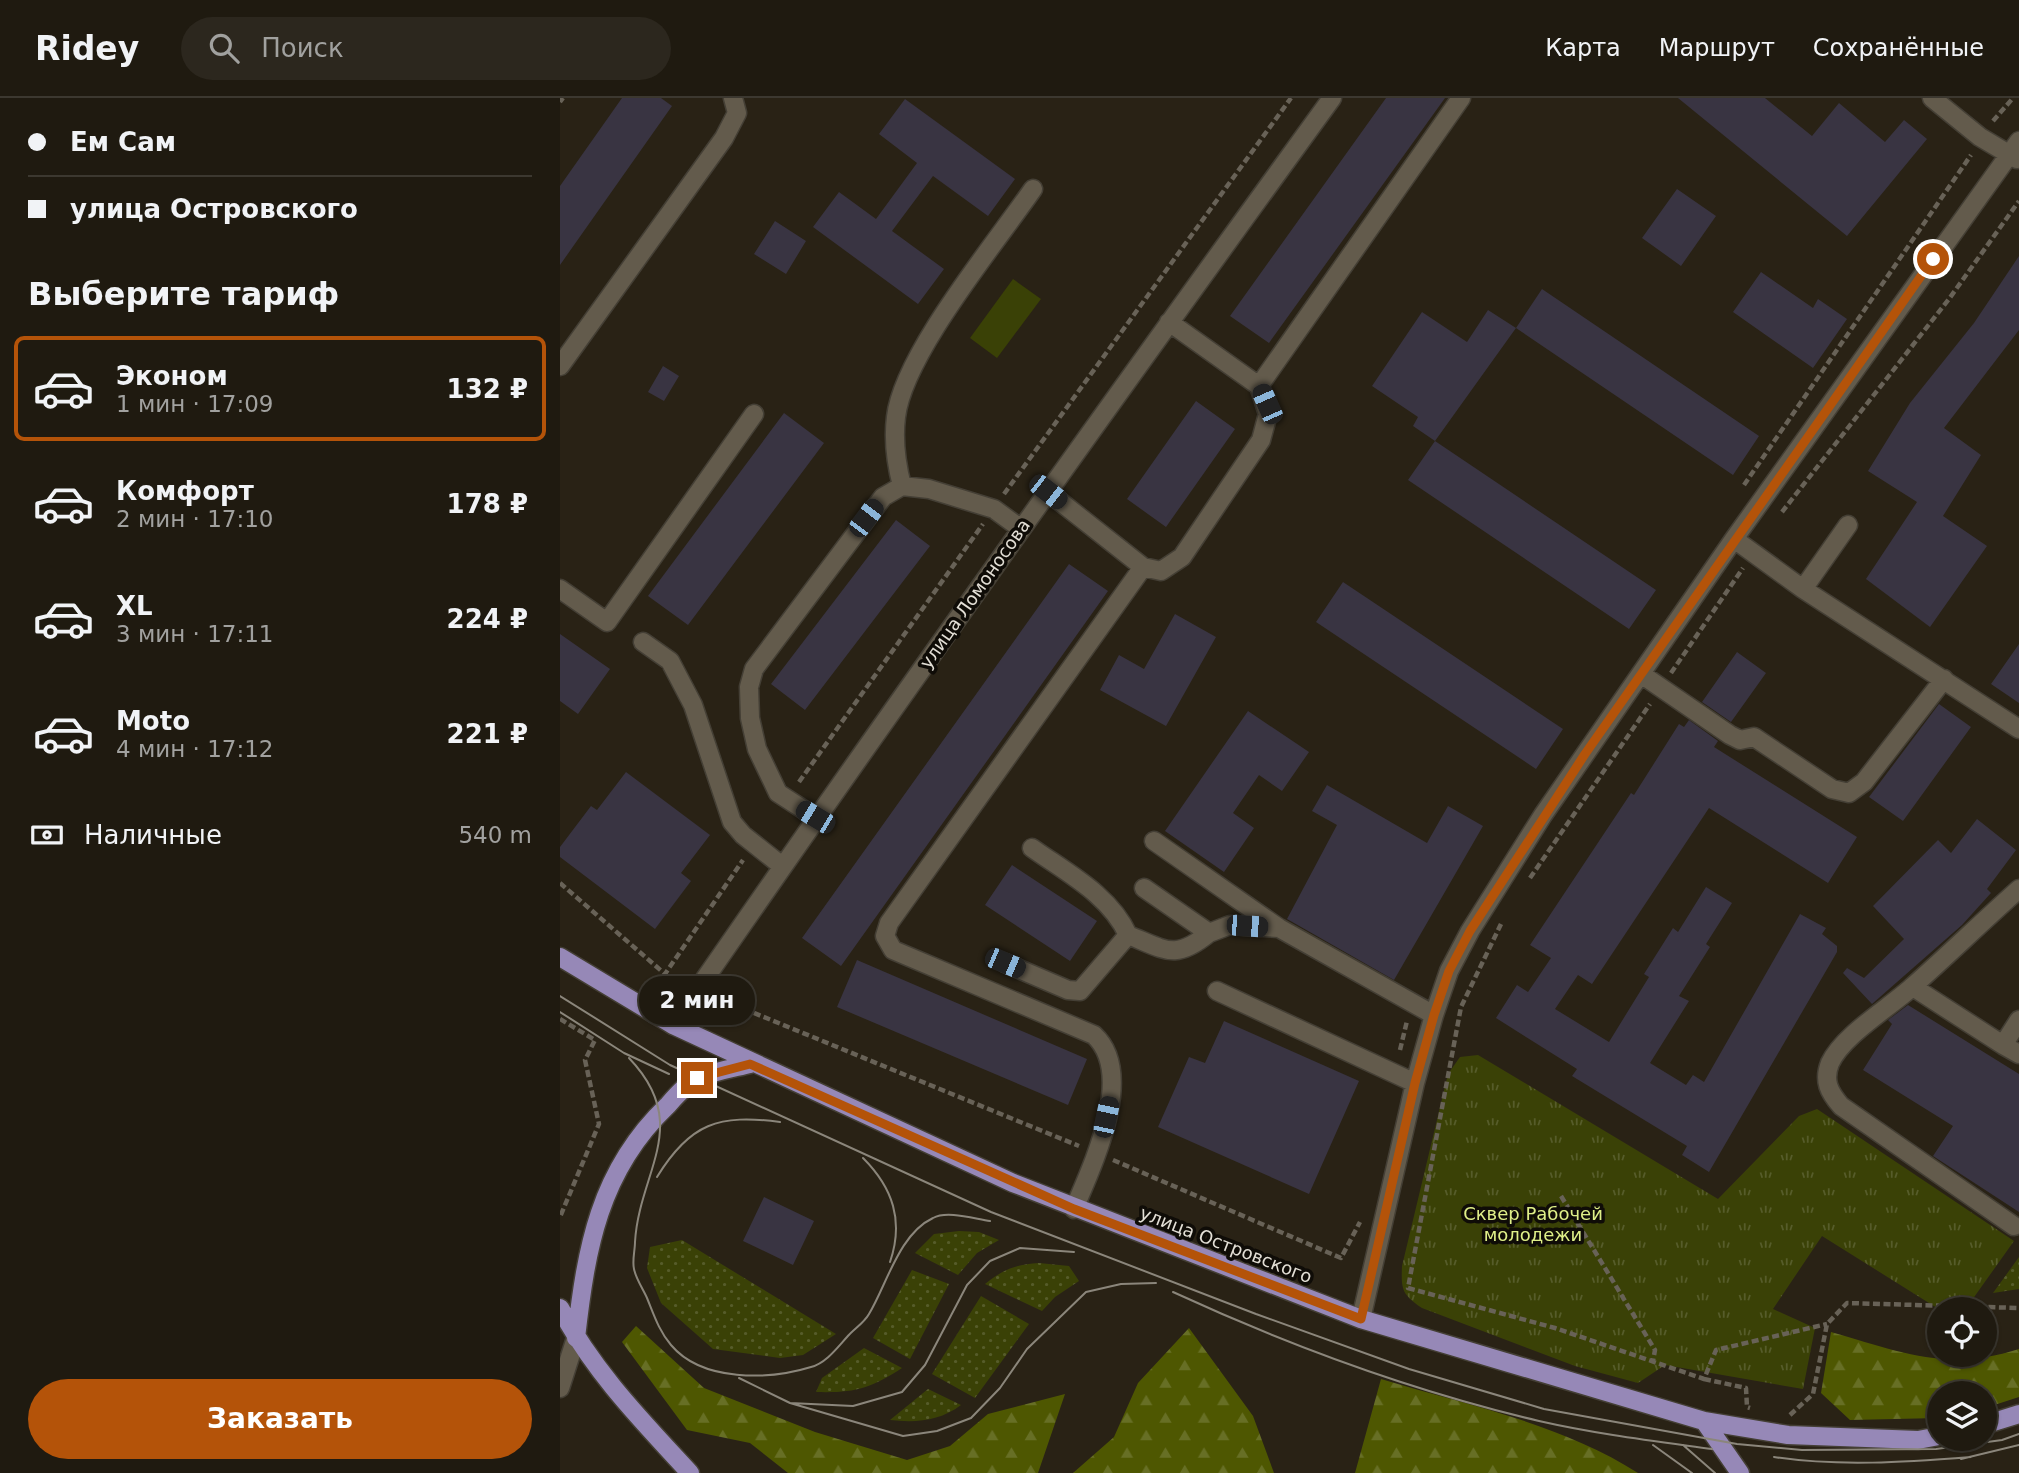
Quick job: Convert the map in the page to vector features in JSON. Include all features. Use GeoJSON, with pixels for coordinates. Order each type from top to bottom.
{"type":"FeatureCollection","features":[{"type":"Feature","properties":{"kind":"main road","name":"улица Островского"},"geometry":{"type":"LineString","coordinates":[[560,957],[673,1026],[750,1064],[1074,1209],[1361,1319],[1704,1421],[1788,1435],[1927,1438]]}},
{"type":"Feature","properties":{"kind":"main road"},"geometry":{"type":"LineString","coordinates":[[576,1338],[586,1256],[607,1187],[631,1149],[659,1113],[697,1078],[750,1064]]}},
{"type":"Feature","properties":{"kind":"main road"},"geometry":{"type":"LineString","coordinates":[[560,1308],[599,1372],[690,1473]]}},
{"type":"Feature","properties":{"kind":"main road"},"geometry":{"type":"LineString","coordinates":[[1997,1421],[2019,1414]]}},
{"type":"Feature","properties":{"kind":"main road"},"geometry":{"type":"LineString","coordinates":[[1704,1421],[1740,1473]]}},
{"type":"Feature","properties":{"kind":"street"},"geometry":{"type":"LineString","coordinates":[[560,366],[724,138],[737,113],[733,98]]}},
{"type":"Feature","properties":{"kind":"street","name":"улица Ломоносова"},"geometry":{"type":"LineString","coordinates":[[673,1026],[815,817],[1020,528],[1332,98]]}},
{"type":"Feature","properties":{"kind":"street"},"geometry":{"type":"LineString","coordinates":[[1259,386],[1461,98]]}},
{"type":"Feature","properties":{"kind":"street"},"geometry":{"type":"LineString","coordinates":[[1361,1319],[1415,1083],[1434,1015],[1449,971],[1470,931],[1543,815],[1734,539],[2016,152],[1932,98]]}},
{"type":"Feature","properties":{"kind":"street"},"geometry":{"type":"LineString","coordinates":[[902,486],[895,454],[896,415],[905,383],[924,345],[1033,189]]}},
{"type":"Feature","properties":{"kind":"street"},"geometry":{"type":"LineString","coordinates":[[1048,492],[1143,567],[1161,571],[1182,557],[1261,440],[1268,414],[1259,386],[1169,322]]}},
{"type":"Feature","properties":{"kind":"street"},"geometry":{"type":"LineString","coordinates":[[560,589],[607,622],[754,414]]}},
{"type":"Feature","properties":{"kind":"street"},"geometry":{"type":"LineString","coordinates":[[815,817],[778,793],[757,749],[749,698],[754,669],[883,497],[902,486],[929,489],[994,509],[1020,528]]}},
{"type":"Feature","properties":{"kind":"street"},"geometry":{"type":"LineString","coordinates":[[1803,589],[1848,525]]}},
{"type":"Feature","properties":{"kind":"street"},"geometry":{"type":"LineString","coordinates":[[1734,539],[1803,589],[2019,729]]}},
{"type":"Feature","properties":{"kind":"street"},"geometry":{"type":"LineString","coordinates":[[1074,1209],[1098,1154],[1112,1079],[1110,1057],[1104,1044],[1094,1035],[893,950],[885,936],[889,923],[1143,567]]}},
{"type":"Feature","properties":{"kind":"street"},"geometry":{"type":"LineString","coordinates":[[643,642],[670,662],[693,705],[732,822],[782,866]]}},
{"type":"Feature","properties":{"kind":"street"},"geometry":{"type":"LineString","coordinates":[[1641,674],[1730,735],[1740,740],[1754,737],[1832,789],[1849,793],[1864,782],[1944,679]]}},
{"type":"Feature","properties":{"kind":"street"},"geometry":{"type":"LineString","coordinates":[[1154,841],[1279,928],[1434,1015]]}},
{"type":"Feature","properties":{"kind":"street"},"geometry":{"type":"LineString","coordinates":[[1032,848],[1103,900],[1123,923],[1128,935],[1171,952],[1192,948],[1209,933],[1230,925],[1279,928]]}},
{"type":"Feature","properties":{"kind":"street"},"geometry":{"type":"LineString","coordinates":[[1144,888],[1209,933]]}},
{"type":"Feature","properties":{"kind":"street"},"geometry":{"type":"LineString","coordinates":[[2014,1226],[1841,1106],[1828,1091],[1830,1063],[1842,1045],[1913,987],[2019,889]]}},
{"type":"Feature","properties":{"kind":"street"},"geometry":{"type":"LineString","coordinates":[[1005,963],[1068,990],[1080,991],[1096,976],[1128,935]]}},
{"type":"Feature","properties":{"kind":"street"},"geometry":{"type":"LineString","coordinates":[[1913,987],[2011,1049],[2019,1020]]}},
{"type":"Feature","properties":{"kind":"street"},"geometry":{"type":"LineString","coordinates":[[1217,991],[1415,1083]]}},
{"type":"Feature","properties":{"kind":"street"},"geometry":{"type":"LineString","coordinates":[[560,1388],[565,1359],[576,1338]]}},
{"type":"Feature","properties":{"kind":"path"},"geometry":{"type":"LineString","coordinates":[[786,799],[1291,98]]}},
{"type":"Feature","properties":{"kind":"path"},"geometry":{"type":"LineString","coordinates":[[1776,519],[1949,299],[2019,201]]}},
{"type":"Feature","properties":{"kind":"path"},"geometry":{"type":"LineString","coordinates":[[1530,879],[1752,554]]}},
{"type":"Feature","properties":{"kind":"path"},"geometry":{"type":"LineString","coordinates":[[560,884],[665,974],[754,844]]}},
{"type":"Feature","properties":{"kind":"path"},"geometry":{"type":"LineString","coordinates":[[1506,914],[1461,1007],[1408,1287],[1555,1328],[1704,1379],[1746,1388],[1747,1407],[1758,1409]]}},
{"type":"Feature","properties":{"kind":"path"},"geometry":{"type":"LineString","coordinates":[[712,996],[1098,1154],[1341,1258]]}},
{"type":"Feature","properties":{"kind":"path"},"geometry":{"type":"LineString","coordinates":[[560,1019],[595,1040],[584,1060],[599,1124],[560,1217]]}},
{"type":"Feature","properties":{"kind":"path"},"geometry":{"type":"LineString","coordinates":[[1561,1195],[1655,1350],[1653,1362]]}},
{"type":"Feature","properties":{"kind":"path"},"geometry":{"type":"LineString","coordinates":[[1780,1413],[1791,1415],[1813,1394],[1827,1324],[1847,1303],[2019,1308]]}},
{"type":"Feature","properties":{"kind":"path"},"geometry":{"type":"LineString","coordinates":[[1704,1379],[1716,1350],[1827,1324]]}},
{"type":"Feature","properties":{"kind":"green space"},"geometry":{"type":"Polygon","coordinates":[[[1013,279],[1041,299],[997,358],[970,338],[1013,279]]]}},
{"type":"Feature","properties":{"kind":"green space","name":"Сквер Рабочей молодежи"},"geometry":{"type":"Polygon","coordinates":[[[1478,1055],[1718,1199],[1799,1116],[1817,1109],[2014,1241],[1974,1297],[1927,1297],[1927,1302],[1822,1236],[1773,1309],[1815,1328],[1803,1389],[1665,1365],[1638,1383],[1575,1366],[1422,1308],[1404,1291],[1402,1266],[1448,1074],[1460,1057],[1478,1055]]]}},
{"type":"Feature","properties":{"kind":"green space"},"geometry":{"type":"Polygon","coordinates":[[[979,1232],[999,1240],[977,1253],[958,1275],[915,1253],[934,1234],[979,1232]]]}},
{"type":"Feature","properties":{"kind":"green space"},"geometry":{"type":"Polygon","coordinates":[[[682,1240],[836,1334],[803,1355],[780,1358],[713,1349],[661,1303],[647,1268],[650,1247],[682,1240]]]}},
{"type":"Feature","properties":{"kind":"green space"},"geometry":{"type":"Polygon","coordinates":[[[2019,1257],[2019,1289],[1993,1293],[2019,1257]]]}},
{"type":"Feature","properties":{"kind":"green space"},"geometry":{"type":"Polygon","coordinates":[[[1039,1263],[1069,1266],[1079,1281],[1055,1297],[1042,1311],[985,1284],[1010,1269],[1039,1263]]]}},
{"type":"Feature","properties":{"kind":"green space"},"geometry":{"type":"Polygon","coordinates":[[[912,1270],[949,1284],[910,1359],[873,1338],[912,1270]]]}},
{"type":"Feature","properties":{"kind":"green space"},"geometry":{"type":"Polygon","coordinates":[[[981,1296],[1029,1324],[975,1398],[932,1374],[981,1296]]]}},
{"type":"Feature","properties":{"kind":"green space"},"geometry":{"type":"Polygon","coordinates":[[[636,1326],[704,1388],[815,1432],[907,1460],[950,1446],[988,1414],[1065,1394],[1038,1473],[788,1473],[750,1443],[687,1430],[622,1342],[636,1326]]]}},
{"type":"Feature","properties":{"kind":"green space"},"geometry":{"type":"Polygon","coordinates":[[[1189,1328],[1253,1416],[1274,1473],[1073,1473],[1114,1437],[1138,1383],[1189,1328]]]}},
{"type":"Feature","properties":{"kind":"green space"},"geometry":{"type":"Polygon","coordinates":[[[1831,1332],[1927,1357],[1927,1367],[1997,1367],[1997,1355],[2019,1349],[2019,1397],[1997,1404],[1997,1381],[1927,1381],[1927,1418],[1850,1420],[1821,1393],[1831,1332]]]}},
{"type":"Feature","properties":{"kind":"green space"},"geometry":{"type":"Polygon","coordinates":[[[864,1348],[902,1368],[861,1388],[841,1392],[816,1392],[822,1378],[864,1348]]]}},
{"type":"Feature","properties":{"kind":"green space"},"geometry":{"type":"Polygon","coordinates":[[[1381,1379],[1546,1429],[1578,1441],[1638,1473],[1355,1473],[1381,1379]]]}},
{"type":"Feature","properties":{"kind":"green space"},"geometry":{"type":"Polygon","coordinates":[[[928,1389],[961,1405],[945,1415],[927,1420],[890,1420],[928,1389]]]}},
{"type":"Feature","properties":{"kind":"building"},"geometry":{"type":"Polygon","coordinates":[[[622,98],[661,98],[672,106],[560,265],[560,186],[622,98]]]}},
{"type":"Feature","properties":{"kind":"building"},"geometry":{"type":"Polygon","coordinates":[[[1386,98],[1445,98],[1269,343],[1230,316],[1386,98]]]}},
{"type":"Feature","properties":{"kind":"building"},"geometry":{"type":"Polygon","coordinates":[[[1678,98],[1765,98],[1812,136],[1839,103],[1885,142],[1904,120],[1927,139],[1847,236],[1678,98]]]}},
{"type":"Feature","properties":{"kind":"building"},"geometry":{"type":"Polygon","coordinates":[[[905,99],[1015,179],[988,216],[933,176],[892,231],[944,269],[918,304],[813,227],[839,192],[876,219],[917,163],[879,134],[905,99]]]}},
{"type":"Feature","properties":{"kind":"building"},"geometry":{"type":"Polygon","coordinates":[[[1677,189],[1716,216],[1681,266],[1642,238],[1677,189]]]}},
{"type":"Feature","properties":{"kind":"building"},"geometry":{"type":"Polygon","coordinates":[[[775,221],[806,241],[786,274],[754,254],[775,221]]]}},
{"type":"Feature","properties":{"kind":"building"},"geometry":{"type":"Polygon","coordinates":[[[2019,256],[2019,330],[1944,428],[1981,455],[1943,516],[1987,546],[1930,627],[1866,579],[1917,502],[1868,471],[1910,403],[1974,323],[2019,256]]]}},
{"type":"Feature","properties":{"kind":"building"},"geometry":{"type":"Polygon","coordinates":[[[1761,272],[1813,308],[1818,299],[1847,319],[1813,368],[1733,312],[1761,272]]]}},
{"type":"Feature","properties":{"kind":"building"},"geometry":{"type":"Polygon","coordinates":[[[1542,289],[1759,436],[1733,475],[1516,328],[1542,289]]]}},
{"type":"Feature","properties":{"kind":"building"},"geometry":{"type":"Polygon","coordinates":[[[1488,310],[1516,328],[1435,441],[1413,426],[1418,417],[1372,386],[1422,312],[1467,342],[1488,310]]]}},
{"type":"Feature","properties":{"kind":"building"},"geometry":{"type":"Polygon","coordinates":[[[663,366],[679,376],[664,401],[648,392],[663,366]]]}},
{"type":"Feature","properties":{"kind":"building"},"geometry":{"type":"Polygon","coordinates":[[[1196,401],[1235,429],[1166,527],[1127,499],[1196,401]]]}},
{"type":"Feature","properties":{"kind":"building"},"geometry":{"type":"Polygon","coordinates":[[[784,413],[824,443],[688,625],[648,596],[784,413]]]}},
{"type":"Feature","properties":{"kind":"building"},"geometry":{"type":"Polygon","coordinates":[[[1435,441],[1656,590],[1629,629],[1408,480],[1435,441]]]}},
{"type":"Feature","properties":{"kind":"building"},"geometry":{"type":"Polygon","coordinates":[[[896,520],[930,546],[805,710],[771,684],[896,520]]]}},
{"type":"Feature","properties":{"kind":"building"},"geometry":{"type":"Polygon","coordinates":[[[1069,564],[1108,591],[841,966],[802,938],[1069,564]]]}},
{"type":"Feature","properties":{"kind":"building"},"geometry":{"type":"Polygon","coordinates":[[[1343,582],[1563,729],[1536,769],[1316,622],[1343,582]]]}},
{"type":"Feature","properties":{"kind":"building"},"geometry":{"type":"Polygon","coordinates":[[[1175,614],[1216,637],[1166,726],[1100,690],[1119,655],[1144,669],[1175,614]]]}},
{"type":"Feature","properties":{"kind":"building"},"geometry":{"type":"Polygon","coordinates":[[[560,634],[610,669],[578,714],[560,701],[560,634]]]}},
{"type":"Feature","properties":{"kind":"building"},"geometry":{"type":"Polygon","coordinates":[[[2019,644],[2019,703],[1991,684],[2019,644]]]}},
{"type":"Feature","properties":{"kind":"building"},"geometry":{"type":"Polygon","coordinates":[[[1737,652],[1766,673],[1731,722],[1702,702],[1737,652]]]}},
{"type":"Feature","properties":{"kind":"building"},"geometry":{"type":"Polygon","coordinates":[[[1939,704],[1971,727],[1903,821],[1869,797],[1939,704]]]}},
{"type":"Feature","properties":{"kind":"building"},"geometry":{"type":"Polygon","coordinates":[[[1248,711],[1309,752],[1282,791],[1259,775],[1233,813],[1254,828],[1224,872],[1165,831],[1248,711]]]}},
{"type":"Feature","properties":{"kind":"building"},"geometry":{"type":"Polygon","coordinates":[[[1689,720],[1718,741],[1714,747],[1857,837],[1828,883],[1709,808],[1592,984],[1578,975],[1555,1009],[1609,1042],[1649,977],[1644,974],[1673,928],[1678,932],[1706,887],[1732,903],[1706,944],[1710,947],[1679,996],[1689,1001],[1650,1063],[1686,1085],[1693,1075],[1704,1082],[1800,914],[1826,928],[1822,934],[1837,946],[1837,952],[1709,1172],[1682,1155],[1687,1146],[1572,1076],[1577,1069],[1496,1018],[1517,985],[1528,992],[1551,958],[1530,945],[1631,793],[1634,795],[1679,724],[1684,727],[1689,720]]]}},
{"type":"Feature","properties":{"kind":"building"},"geometry":{"type":"Polygon","coordinates":[[[626,772],[710,835],[681,873],[691,881],[655,929],[560,857],[560,847],[591,806],[597,810],[626,772]]]}},
{"type":"Feature","properties":{"kind":"building"},"geometry":{"type":"Polygon","coordinates":[[[1327,785],[1427,843],[1448,806],[1483,826],[1394,980],[1287,919],[1337,825],[1312,811],[1327,785]]]}},
{"type":"Feature","properties":{"kind":"building"},"geometry":{"type":"Polygon","coordinates":[[[1977,819],[2016,850],[1987,889],[1991,893],[1962,925],[1872,1004],[1843,973],[1847,968],[1864,978],[1904,939],[1873,906],[1938,840],[1951,853],[1977,819]]]}},
{"type":"Feature","properties":{"kind":"building"},"geometry":{"type":"Polygon","coordinates":[[[1012,865],[1097,921],[1070,961],[985,905],[1012,865]]]}},
{"type":"Feature","properties":{"kind":"building"},"geometry":{"type":"Polygon","coordinates":[[[857,960],[1087,1059],[1068,1105],[837,1007],[857,960]]]}},
{"type":"Feature","properties":{"kind":"building"},"geometry":{"type":"Polygon","coordinates":[[[1908,1005],[2019,1074],[2019,1212],[1933,1156],[1953,1126],[1863,1070],[1892,1024],[1888,1020],[1908,1005]]]}},
{"type":"Feature","properties":{"kind":"building"},"geometry":{"type":"Polygon","coordinates":[[[1224,1021],[1359,1081],[1309,1194],[1158,1127],[1189,1057],[1205,1063],[1224,1021]]]}},
{"type":"Feature","properties":{"kind":"building"},"geometry":{"type":"Polygon","coordinates":[[[764,1197],[814,1221],[793,1265],[743,1241],[764,1197]]]}},
{"type":"Feature","properties":{"kind":"tram line"},"geometry":{"type":"LineString","coordinates":[[560,996],[670,1065],[991,1212],[1256,1314],[1409,1369],[1544,1409],[1737,1444],[1802,1450],[1936,1449],[2002,1440],[2019,1434]]}},
{"type":"Feature","properties":{"kind":"tram line"},"geometry":{"type":"LineString","coordinates":[[560,1012],[624,1053],[669,1074]]}},
{"type":"Feature","properties":{"kind":"tram line"},"geometry":{"type":"LineString","coordinates":[[629,1058],[648,1082],[657,1105],[660,1127],[658,1148],[639,1216],[634,1269],[667,1340],[684,1357],[700,1366],[718,1372],[756,1376],[816,1365],[831,1355],[867,1317],[903,1247],[921,1225],[946,1215],[990,1221]]}},
{"type":"Feature","properties":{"kind":"tram line"},"geometry":{"type":"LineString","coordinates":[[657,1177],[682,1144],[708,1126],[740,1120],[780,1122]]}},
{"type":"Feature","properties":{"kind":"tram line"},"geometry":{"type":"LineString","coordinates":[[863,1158],[882,1181],[893,1206],[896,1233],[890,1262]]}},
{"type":"Feature","properties":{"kind":"tram line"},"geometry":{"type":"LineString","coordinates":[[739,1378],[790,1403],[853,1406],[902,1392],[925,1365],[967,1285],[990,1261],[1020,1248],[1074,1252]]}},
{"type":"Feature","properties":{"kind":"tram line"},"geometry":{"type":"LineString","coordinates":[[790,1403],[903,1436],[937,1431],[971,1418],[1000,1388],[1027,1349],[1086,1292],[1121,1284],[1156,1283]]}},
{"type":"Feature","properties":{"kind":"tram line"},"geometry":{"type":"LineString","coordinates":[[1173,1292],[1307,1349],[1445,1396],[1560,1426],[1712,1449]]}},
{"type":"Feature","properties":{"kind":"tram line"},"geometry":{"type":"LineString","coordinates":[[1653,1445],[1692,1473]]}},
{"type":"Feature","properties":{"kind":"tram line"},"geometry":{"type":"LineString","coordinates":[[1683,1445],[1715,1473]]}},
{"type":"Feature","properties":{"kind":"tram line"},"geometry":{"type":"LineString","coordinates":[[1961,1459],[2019,1445]]}},
{"type":"Feature","properties":{"kind":"tram line"},"geometry":{"type":"LineString","coordinates":[[1774,1457],[1848,1463],[1971,1457]]}},
{"type":"Feature","properties":{"kind":"route"},"geometry":{"type":"LineString","coordinates":[[697,1078],[750,1064],[1074,1209],[1361,1319],[1374,1273],[1415,1083],[1434,1015],[1449,971],[1470,931],[1585,754],[1933,259]]}}]}
